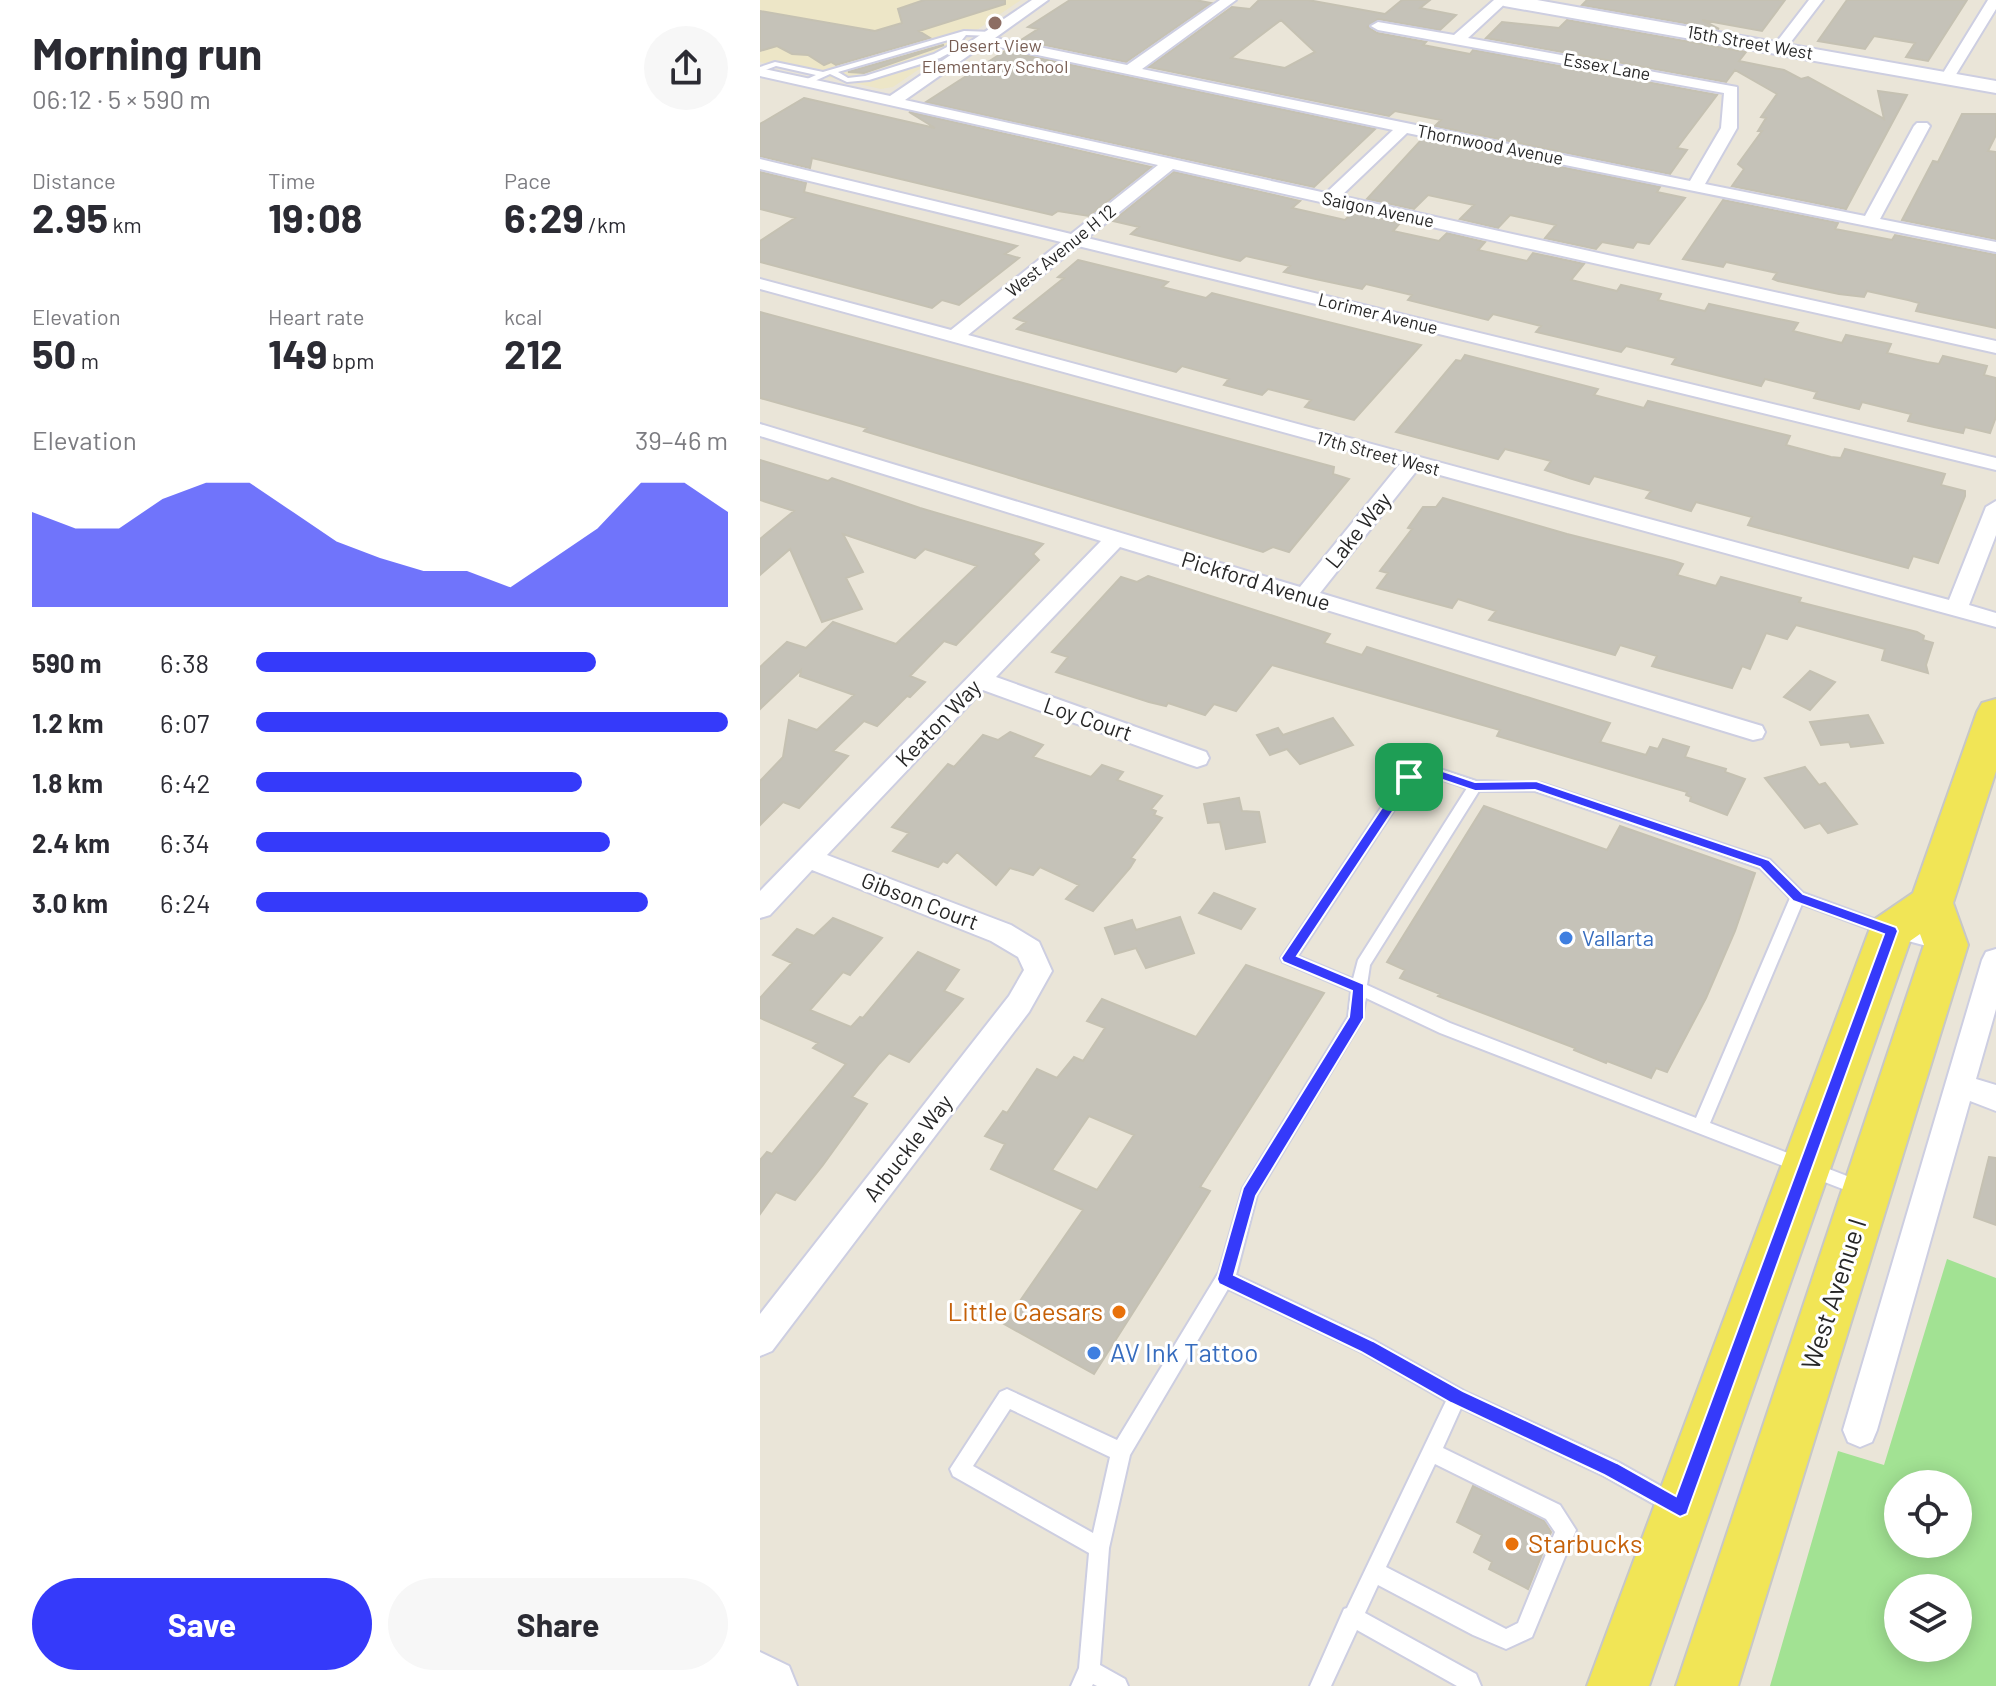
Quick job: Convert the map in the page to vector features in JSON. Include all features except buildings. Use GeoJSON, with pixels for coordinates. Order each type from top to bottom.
{"type":"FeatureCollection","features":[{"type":"Feature","properties":{"kind":"main road","name":"West Avenue I"},"geometry":{"type":"LineString","coordinates":[[1707,1686],[1867,1191],[1923,926],[1996,712]]}},
{"type":"Feature","properties":{"kind":"main road","name":"West Avenue I"},"geometry":{"type":"LineString","coordinates":[[1618,1686],[1806,1166],[1923,926]]}},
{"type":"Feature","properties":{"kind":"street"},"geometry":{"type":"LineString","coordinates":[[893,101],[1041,0]]}},
{"type":"Feature","properties":{"kind":"street"},"geometry":{"type":"LineString","coordinates":[[1130,70],[1229,0]]}},
{"type":"Feature","properties":{"kind":"street"},"geometry":{"type":"LineString","coordinates":[[1457,40],[1503,0]]}},
{"type":"Feature","properties":{"kind":"street","name":"15th Street West"},"geometry":{"type":"LineString","coordinates":[[1503,0],[1996,87]]}},
{"type":"Feature","properties":{"kind":"street"},"geometry":{"type":"LineString","coordinates":[[1779,48],[1816,0]]}},
{"type":"Feature","properties":{"kind":"street"},"geometry":{"type":"LineString","coordinates":[[1947,78],[1995,0]]}},
{"type":"Feature","properties":{"kind":"street","name":"Essex Lane"},"geometry":{"type":"LineString","coordinates":[[1378,26],[1732,90],[1729,128],[1695,186]]}},
{"type":"Feature","properties":{"kind":"street","name":"Thornwood Avenue"},"geometry":{"type":"LineString","coordinates":[[989,37],[1404,128],[1996,247]]}},
{"type":"Feature","properties":{"kind":"street","name":"Saigon Avenue"},"geometry":{"type":"LineString","coordinates":[[760,71],[821,76],[893,101],[1168,165],[1996,347]]}},
{"type":"Feature","properties":{"kind":"street"},"geometry":{"type":"LineString","coordinates":[[1870,221],[1922,126]]}},
{"type":"Feature","properties":{"kind":"street"},"geometry":{"type":"LineString","coordinates":[[1329,199],[1404,128]]}},
{"type":"Feature","properties":{"kind":"street","name":"Lorimer Avenue"},"geometry":{"type":"LineString","coordinates":[[760,164],[1996,464]]}},
{"type":"Feature","properties":{"kind":"street","name":"West Avenue H 12"},"geometry":{"type":"LineString","coordinates":[[954,337],[1168,165]]}},
{"type":"Feature","properties":{"kind":"street","name":"17th Street West"},"geometry":{"type":"LineString","coordinates":[[760,284],[1996,620]]}},
{"type":"Feature","properties":{"kind":"street","name":"Pickford Avenue"},"geometry":{"type":"LineString","coordinates":[[760,430],[1753,732]]}},
{"type":"Feature","properties":{"kind":"street","name":"Lake Way"},"geometry":{"type":"LineString","coordinates":[[1305,596],[1412,463]]}},
{"type":"Feature","properties":{"kind":"street"},"geometry":{"type":"LineString","coordinates":[[1956,610],[1996,507]]}},
{"type":"Feature","properties":{"kind":"street","name":"Keaton Way"},"geometry":{"type":"LineString","coordinates":[[760,908],[1116,538]]}},
{"type":"Feature","properties":{"kind":"street","name":"Loy Court"},"geometry":{"type":"LineString","coordinates":[[979,680],[1197,758]]}},
{"type":"Feature","properties":{"kind":"street","name":"Gibson Court"},"geometry":{"type":"LineString","coordinates":[[808,858],[1001,933],[1029,950]]}},
{"type":"Feature","properties":{"kind":"street","name":"Arbuckle Way"},"geometry":{"type":"LineString","coordinates":[[760,1340],[1019,1004],[1038,971],[1029,950]]}},
{"type":"Feature","properties":{"kind":"street"},"geometry":{"type":"LineString","coordinates":[[1860,1430],[1996,960]]}},
{"type":"Feature","properties":{"kind":"street"},"geometry":{"type":"LineString","coordinates":[[1959,1085],[1996,1098]]}},
{"type":"Feature","properties":{"kind":"street"},"geometry":{"type":"LineString","coordinates":[[760,1680],[769,1686]]}},
{"type":"Feature","properties":{"kind":"lane"},"geometry":{"type":"LineString","coordinates":[[821,76],[965,33],[989,37]]}},
{"type":"Feature","properties":{"kind":"lane"},"geometry":{"type":"LineString","coordinates":[[821,76],[847,80],[866,78],[937,56],[950,49],[965,33]]}},
{"type":"Feature","properties":{"kind":"lane"},"geometry":{"type":"LineString","coordinates":[[1867,1191],[1445,1028],[1288,958],[1416,766],[1475,786],[1536,786],[1765,864],[1798,897],[1923,926]]}},
{"type":"Feature","properties":{"kind":"lane"},"geometry":{"type":"LineString","coordinates":[[1118,1686],[1085,1678],[1099,1548],[1121,1452],[1225,1279],[1249,1193],[1356,1018],[1363,964],[1475,786]]}},
{"type":"Feature","properties":{"kind":"lane"},"geometry":{"type":"LineString","coordinates":[[1701,1125],[1798,897]]}},
{"type":"Feature","properties":{"kind":"lane"},"geometry":{"type":"LineString","coordinates":[[1225,1279],[1367,1346],[1457,1397],[1611,1469],[1680,1508]]}},
{"type":"Feature","properties":{"kind":"lane"},"geometry":{"type":"LineString","coordinates":[[1320,1686],[1457,1397]]}},
{"type":"Feature","properties":{"kind":"lane"},"geometry":{"type":"LineString","coordinates":[[1099,1548],[960,1469],[1007,1398],[1121,1452]]}},
{"type":"Feature","properties":{"kind":"lane"},"geometry":{"type":"LineString","coordinates":[[1373,1571],[1506,1639],[1525,1630],[1566,1530],[1553,1512],[1430,1452]]}},
{"type":"Feature","properties":{"kind":"lane"},"geometry":{"type":"LineString","coordinates":[[1351,1616],[1469,1681],[1471,1686]]}},
{"type":"Feature","properties":{"kind":"shaded area"},"geometry":{"type":"Polygon","coordinates":[[[760,0],[1021,0],[893,87],[881,89],[760,62],[760,0]]]}},
{"type":"Feature","properties":{"kind":"green space"},"geometry":{"type":"Polygon","coordinates":[[[1947,1259],[1996,1278],[1996,1686],[1770,1686],[1838,1451],[1884,1465],[1947,1259]]]}},
{"type":"Feature","properties":{"kind":"place","name":"Desert View Elementary School"},"geometry":{"type":"Point","coordinates":[995,23]}},
{"type":"Feature","properties":{"kind":"place","name":"Vallarta"},"geometry":{"type":"Point","coordinates":[1566,938]}},
{"type":"Feature","properties":{"kind":"place","name":"Little Caesars"},"geometry":{"type":"Point","coordinates":[1119,1312]}},
{"type":"Feature","properties":{"kind":"place","name":"AV Ink Tattoo"},"geometry":{"type":"Point","coordinates":[1094,1353]}},
{"type":"Feature","properties":{"kind":"place","name":"Starbucks"},"geometry":{"type":"Point","coordinates":[1512,1544]}},
{"type":"Feature","properties":{"kind":"route"},"geometry":{"type":"LineString","coordinates":[[1416,766],[1475,786],[1536,786],[1765,864],[1798,897],[1891,931],[1680,1508],[1611,1469],[1457,1397],[1367,1346],[1225,1279],[1249,1193],[1356,1018],[1359,988],[1288,958],[1409,777],[1416,766]]}}]}
